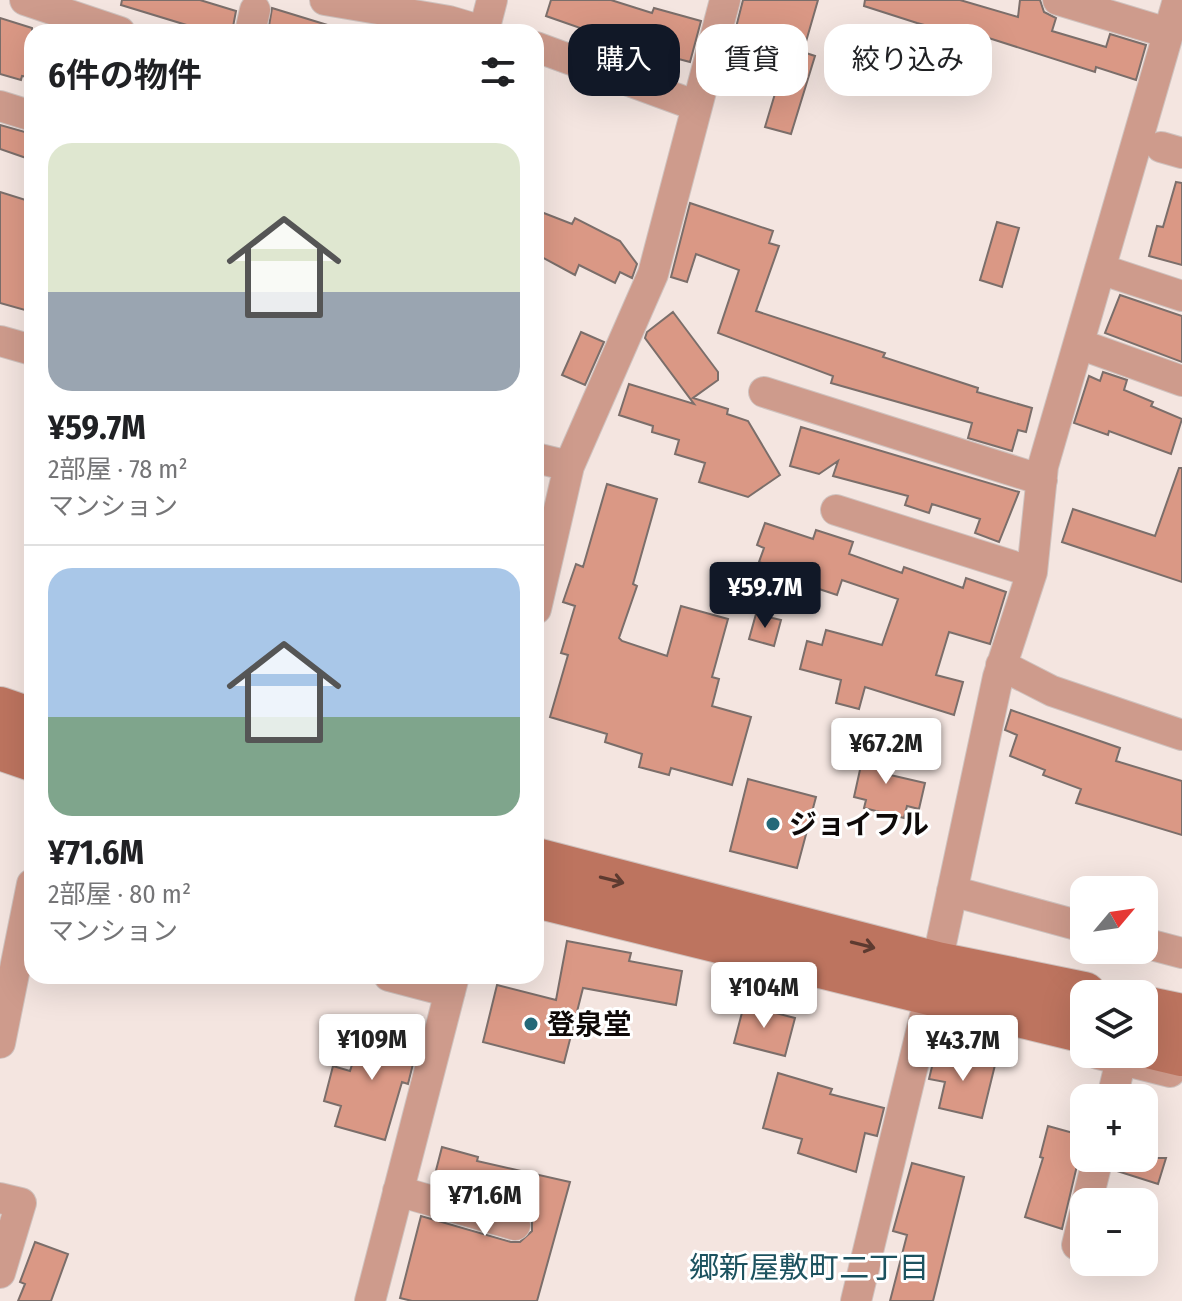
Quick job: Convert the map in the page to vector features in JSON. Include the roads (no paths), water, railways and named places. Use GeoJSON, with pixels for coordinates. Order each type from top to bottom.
{"type":"FeatureCollection","features":[{"type":"Feature","properties":{"kind":"street"},"geometry":{"type":"LineString","coordinates":[[25,0],[96,24]]}},
{"type":"Feature","properties":{"kind":"street"},"geometry":{"type":"LineString","coordinates":[[325,0],[443,24]]}},
{"type":"Feature","properties":{"kind":"street"},"geometry":{"type":"LineString","coordinates":[[477,24],[492,0]]}},
{"type":"Feature","properties":{"kind":"street"},"geometry":{"type":"LineString","coordinates":[[544,574],[569,466],[653,274],[725,0]]}},
{"type":"Feature","properties":{"kind":"street"},"geometry":{"type":"LineString","coordinates":[[1058,0],[1168,33]]}},
{"type":"Feature","properties":{"kind":"street"},"geometry":{"type":"LineString","coordinates":[[856,1301],[931,990],[1001,665],[1032,572],[1042,480],[1178,0]]}},
{"type":"Feature","properties":{"kind":"street"},"geometry":{"type":"LineString","coordinates":[[544,50],[697,106]]}},
{"type":"Feature","properties":{"kind":"street"},"geometry":{"type":"LineString","coordinates":[[0,106],[24,114]]}},
{"type":"Feature","properties":{"kind":"street"},"geometry":{"type":"LineString","coordinates":[[1100,269],[1182,296]]}},
{"type":"Feature","properties":{"kind":"street"},"geometry":{"type":"LineString","coordinates":[[0,341],[24,348]]}},
{"type":"Feature","properties":{"kind":"street"},"geometry":{"type":"LineString","coordinates":[[1079,344],[1182,381]]}},
{"type":"Feature","properties":{"kind":"street"},"geometry":{"type":"LineString","coordinates":[[764,392],[1042,480]]}},
{"type":"Feature","properties":{"kind":"street"},"geometry":{"type":"LineString","coordinates":[[544,460],[569,466]]}},
{"type":"Feature","properties":{"kind":"street"},"geometry":{"type":"LineString","coordinates":[[836,510],[1032,572]]}},
{"type":"Feature","properties":{"kind":"street"},"geometry":{"type":"LineString","coordinates":[[1001,665],[1052,691],[1182,735]]}},
{"type":"Feature","properties":{"kind":"street"},"geometry":{"type":"LineString","coordinates":[[0,709],[24,717]]}},
{"type":"Feature","properties":{"kind":"street"},"geometry":{"type":"LineString","coordinates":[[0,748],[24,756]]}},
{"type":"Feature","properties":{"kind":"street"},"geometry":{"type":"LineString","coordinates":[[544,863],[931,990],[1070,1045]]}},
{"type":"Feature","properties":{"kind":"street"},"geometry":{"type":"LineString","coordinates":[[952,891],[1070,923]]}},
{"type":"Feature","properties":{"kind":"street"},"geometry":{"type":"LineString","coordinates":[[544,898],[931,990],[1008,995],[1070,994]]}},
{"type":"Feature","properties":{"kind":"street"},"geometry":{"type":"LineString","coordinates":[[0,1043],[24,924]]}},
{"type":"Feature","properties":{"kind":"street"},"geometry":{"type":"LineString","coordinates":[[1158,947],[1182,953]]}},
{"type":"Feature","properties":{"kind":"street"},"geometry":{"type":"LineString","coordinates":[[370,1301],[452,984]]}},
{"type":"Feature","properties":{"kind":"street"},"geometry":{"type":"LineString","coordinates":[[1008,995],[1070,1024]]}},
{"type":"Feature","properties":{"kind":"street"},"geometry":{"type":"LineString","coordinates":[[1158,1011],[1182,1016]]}},
{"type":"Feature","properties":{"kind":"street"},"geometry":{"type":"LineString","coordinates":[[1158,1054],[1182,1054]]}},
{"type":"Feature","properties":{"kind":"street"},"geometry":{"type":"LineString","coordinates":[[1158,1066],[1182,1075]]}},
{"type":"Feature","properties":{"kind":"street"},"geometry":{"type":"LineString","coordinates":[[398,1191],[515,1225]]}},
{"type":"Feature","properties":{"kind":"street"},"geometry":{"type":"LineString","coordinates":[[0,1198],[21,1203],[0,1273]]}},
{"type":"Feature","properties":{"kind":"place","name":"ジョイフル"},"geometry":{"type":"Point","coordinates":[773,824]}},
{"type":"Feature","properties":{"kind":"place","name":"登泉堂"},"geometry":{"type":"Point","coordinates":[531,1024]}},
{"type":"Feature","properties":{"kind":"district","name":"郷新屋敷町二丁目"},"geometry":{"type":"Point","coordinates":[809,1268]}}]}
